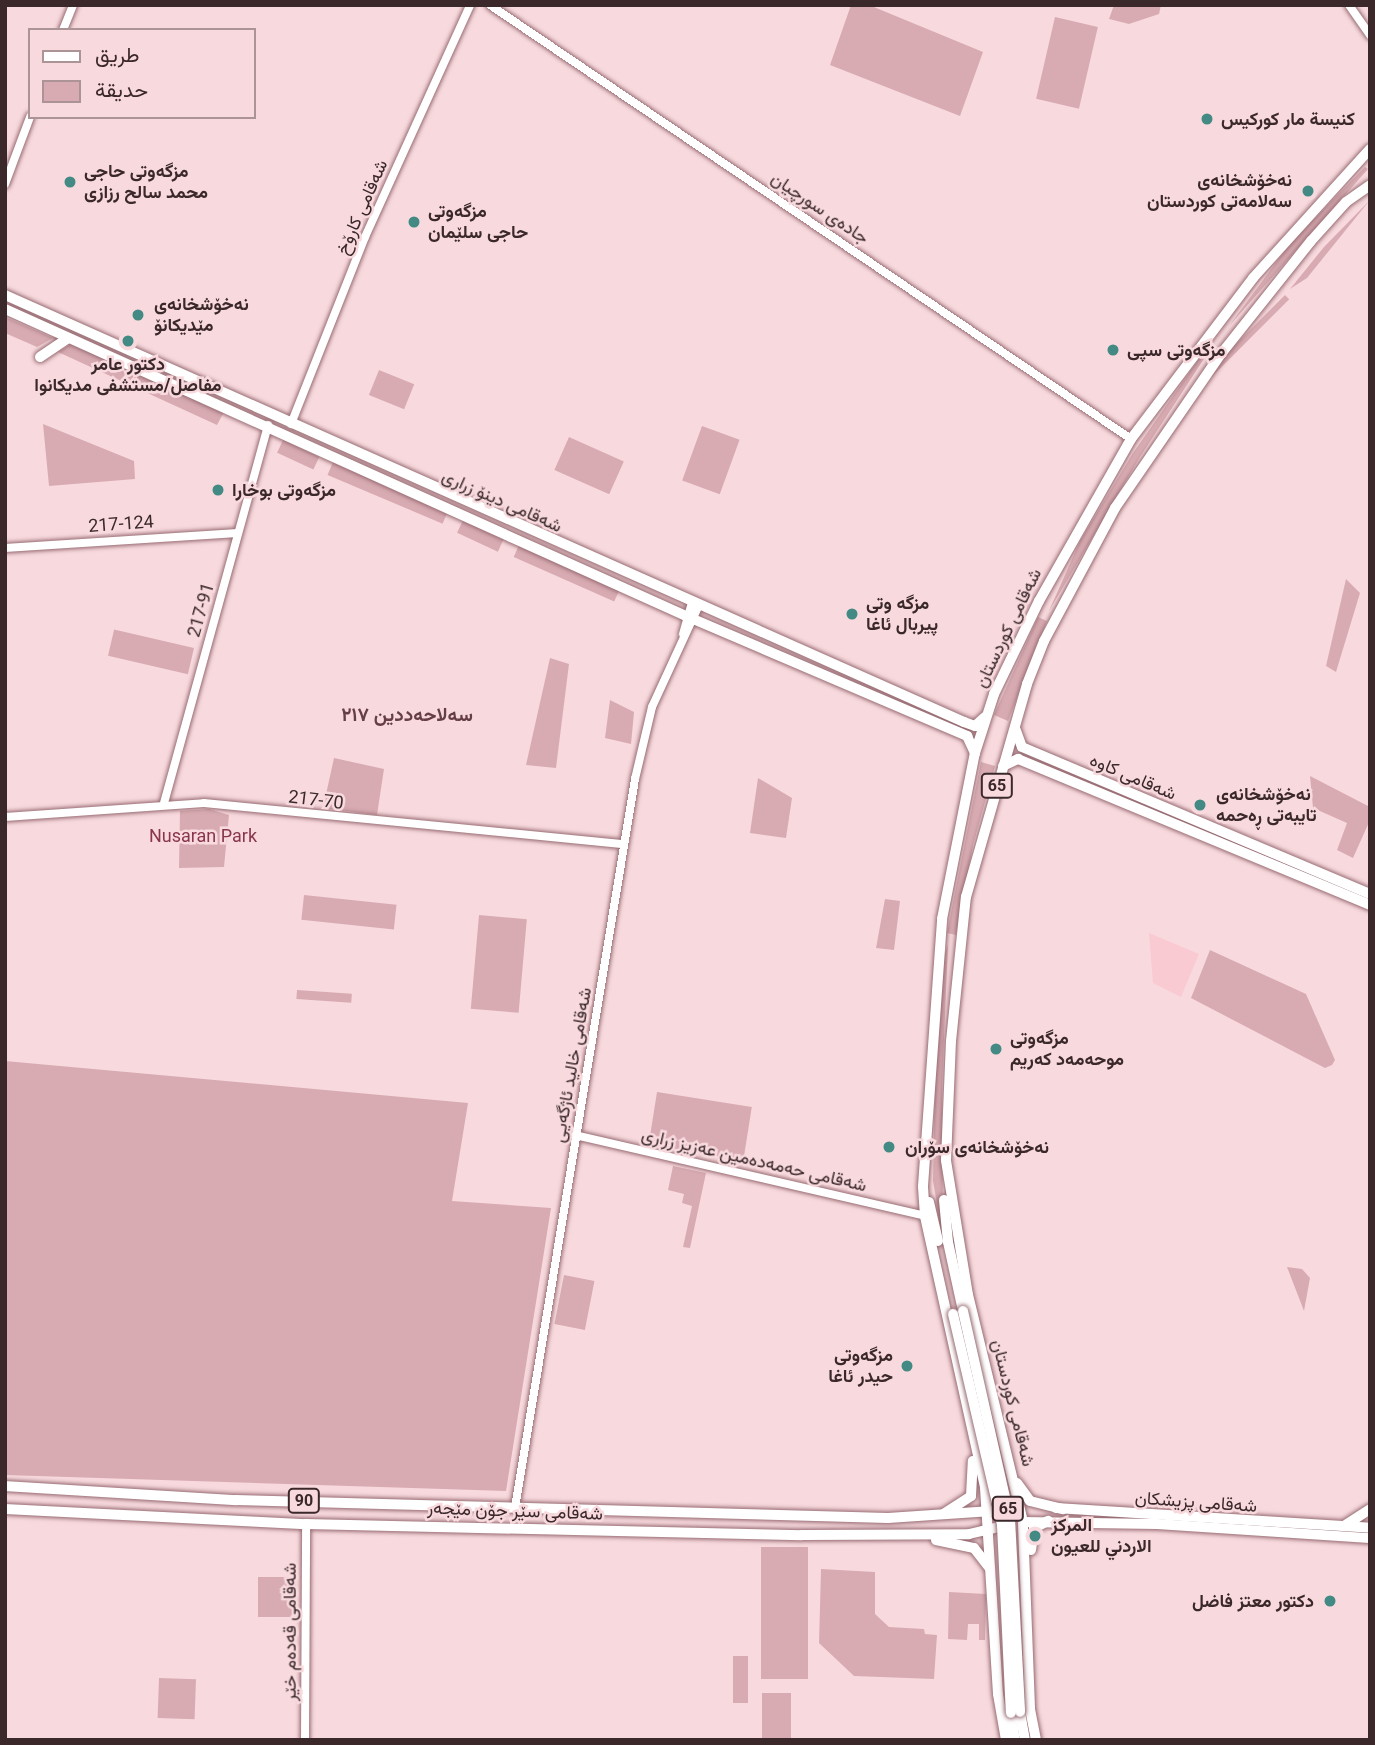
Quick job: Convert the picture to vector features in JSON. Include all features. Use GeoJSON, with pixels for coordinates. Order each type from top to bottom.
{"type":"FeatureCollection","features":[{"type":"Feature","properties":{"kind":"highway","name":"شەقامی کوردستان"},"geometry":{"type":"LineString","coordinates":[[1006,1740],[998,1694],[992,1558],[994,1523],[925,1216],[924,1168],[941,937],[975,753],[986,716],[1039,601],[1131,439],[1253,278],[1370,149]]}},
{"type":"Feature","properties":{"kind":"highway","name":"شەقامی کوردستان"},"geometry":{"type":"LineString","coordinates":[[1334,189],[1370,159]]}},
{"type":"Feature","properties":{"kind":"highway","name":"شەقامی کوردستان"},"geometry":{"type":"LineString","coordinates":[[958,1312],[947,1233],[946,1160],[960,939],[975,858],[1015,726],[1059,614],[1115,508],[1164,432],[1346,202],[1370,177]]}},
{"type":"Feature","properties":{"kind":"highway","name":"شەقامی کوردستان"},"geometry":{"type":"LineString","coordinates":[[1346,202],[1370,185]]}},
{"type":"Feature","properties":{"kind":"highway"},"geometry":{"type":"LineString","coordinates":[[1039,601],[1041,617],[1051,619],[1059,614]]}},
{"type":"Feature","properties":{"kind":"highway"},"geometry":{"type":"LineString","coordinates":[[941,937],[960,939]]}},
{"type":"Feature","properties":{"kind":"highway","name":"شەقامی کوردستان"},"geometry":{"type":"LineString","coordinates":[[946,1160],[968,1295],[1014,1479],[1026,1506],[1028,1622],[1036,1740]]}},
{"type":"Feature","properties":{"kind":"highway","name":"شەقامی کوردستان"},"geometry":{"type":"LineString","coordinates":[[924,1168],[958,1312],[1002,1525],[1016,1713],[1015,1740]]}},
{"type":"Feature","properties":{"kind":"highway"},"geometry":{"type":"LineString","coordinates":[[938,1516],[965,1504],[975,1484],[962,1389]]}},
{"type":"Feature","properties":{"kind":"highway"},"geometry":{"type":"LineString","coordinates":[[974,1432],[988,1471],[1005,1469],[1009,1455]]}},
{"type":"Feature","properties":{"kind":"highway"},"geometry":{"type":"LineString","coordinates":[[1009,1455],[1011,1481],[1005,1512],[994,1523],[1026,1559]]}},
{"type":"Feature","properties":{"kind":"highway"},"geometry":{"type":"LineString","coordinates":[[1014,1479],[1030,1501],[1063,1509]]}},
{"type":"Feature","properties":{"kind":"highway","name":"شەقامی سێر جۆن مێجەر"},"geometry":{"type":"LineString","coordinates":[[5,1486],[236,1500],[515,1508],[938,1516],[971,1514],[994,1523],[1027,1521]]}},
{"type":"Feature","properties":{"kind":"highway"},"geometry":{"type":"LineString","coordinates":[[985,1487],[1005,1512],[1027,1521]]}},
{"type":"Feature","properties":{"kind":"highway"},"geometry":{"type":"LineString","coordinates":[[204,1519],[214,1512],[209,1499]]}},
{"type":"Feature","properties":{"kind":"highway"},"geometry":{"type":"LineString","coordinates":[[236,1500],[227,1510],[236,1521]]}},
{"type":"Feature","properties":{"kind":"highway","name":"شەقامی سێر جۆن مێجەر"},"geometry":{"type":"LineString","coordinates":[[5,1509],[306,1524],[912,1536],[972,1534],[994,1523],[1005,1512],[1026,1506]]}},
{"type":"Feature","properties":{"kind":"highway"},"geometry":{"type":"LineString","coordinates":[[954,1535],[978,1528],[978,1520],[971,1514]]}},
{"type":"Feature","properties":{"kind":"highway"},"geometry":{"type":"LineString","coordinates":[[1028,1622],[1032,1535],[1037,1525],[1048,1521]]}},
{"type":"Feature","properties":{"kind":"highway"},"geometry":{"type":"LineString","coordinates":[[912,1536],[974,1548],[986,1559],[994,1583]]}},
{"type":"Feature","properties":{"kind":"highway"},"geometry":{"type":"LineString","coordinates":[[994,1583],[1003,1571],[1020,1573],[1028,1622]]}},
{"type":"Feature","properties":{"kind":"highway","name":"شەقامی کوردستان"},"geometry":{"type":"LineString","coordinates":[[1016,1713],[1025,1740]]}},
{"type":"Feature","properties":{"kind":"main road","name":"شەقامی دینۆ زراری"},"geometry":{"type":"LineString","coordinates":[[5,295],[964,722]]}},
{"type":"Feature","properties":{"kind":"main road","name":"شەقامی دینۆ زراری"},"geometry":{"type":"LineString","coordinates":[[5,309],[690,617],[961,733]]}},
{"type":"Feature","properties":{"kind":"main road"},"geometry":{"type":"LineString","coordinates":[[40,357],[68,338]]}},
{"type":"Feature","properties":{"kind":"main road"},"geometry":{"type":"LineString","coordinates":[[975,753],[971,738],[961,733],[964,722],[975,726],[986,716]]}},
{"type":"Feature","properties":{"kind":"main road"},"geometry":{"type":"LineString","coordinates":[[1015,726],[1018,744],[1030,751]]}},
{"type":"Feature","properties":{"kind":"main road"},"geometry":{"type":"LineString","coordinates":[[1002,767],[1022,760],[1024,754],[1030,751]]}},
{"type":"Feature","properties":{"kind":"main road","name":"شەقامی کاوە"},"geometry":{"type":"LineString","coordinates":[[1030,751],[1370,894]]}},
{"type":"Feature","properties":{"kind":"main road","name":"شەقامی کاوە"},"geometry":{"type":"LineString","coordinates":[[1022,760],[1370,905]]}},
{"type":"Feature","properties":{"kind":"main road","name":"شەقامی پزیشکان"},"geometry":{"type":"LineString","coordinates":[[1026,1506],[1370,1528]]}},
{"type":"Feature","properties":{"kind":"main road"},"geometry":{"type":"LineString","coordinates":[[1339,1528],[1370,1509]]}},
{"type":"Feature","properties":{"kind":"main road","name":"شەقامی پزیشکان"},"geometry":{"type":"LineString","coordinates":[[1027,1521],[1370,1540]]}},
{"type":"Feature","properties":{"kind":"street"},"geometry":{"type":"LineString","coordinates":[[64,28],[73,5]]}},
{"type":"Feature","properties":{"kind":"street","name":"شەقامی کارۆخ"},"geometry":{"type":"LineString","coordinates":[[291,424],[365,237],[470,5]]}},
{"type":"Feature","properties":{"kind":"street","name":"جادەی سورچیان"},"geometry":{"type":"LineString","coordinates":[[490,5],[1131,439]]}},
{"type":"Feature","properties":{"kind":"street"},"geometry":{"type":"LineString","coordinates":[[1349,5],[1370,35]]}},
{"type":"Feature","properties":{"kind":"street"},"geometry":{"type":"LineString","coordinates":[[5,182],[29,119]]}},
{"type":"Feature","properties":{"kind":"street","name":"217-91"},"geometry":{"type":"LineString","coordinates":[[164,803],[268,425]]}},
{"type":"Feature","properties":{"kind":"street","name":"217-124"},"geometry":{"type":"LineString","coordinates":[[5,548],[238,533]]}},
{"type":"Feature","properties":{"kind":"street","name":"شەقامی خالید ئاژگەیی"},"geometry":{"type":"LineString","coordinates":[[515,1508],[624,844],[652,707],[696,604]]}},
{"type":"Feature","properties":{"kind":"street","name":"217-70"},"geometry":{"type":"LineString","coordinates":[[5,817],[164,803],[236,805],[533,839],[624,844]]}},
{"type":"Feature","properties":{"kind":"street","name":"شەقامی حەمەدەمین عەزیز زراری"},"geometry":{"type":"LineString","coordinates":[[575,1135],[925,1216]]}},
{"type":"Feature","properties":{"kind":"street","name":"شەقامی قەدەم خێر"},"geometry":{"type":"LineString","coordinates":[[305,1740],[306,1524]]}},
{"type":"Feature","properties":{"kind":"shaded area"},"geometry":{"type":"Polygon","coordinates":[[[1149,933],[1199,954],[1181,997],[1153,983],[1149,933]]]}},
{"type":"Feature","properties":{"kind":"green space"},"geometry":{"type":"Polygon","coordinates":[[[851,5],[869,5],[983,52],[960,116],[830,65],[851,5]]]}},
{"type":"Feature","properties":{"kind":"green space"},"geometry":{"type":"Polygon","coordinates":[[[1114,5],[1161,5],[1159,14],[1129,24],[1109,19],[1114,5]]]}},
{"type":"Feature","properties":{"kind":"green space"},"geometry":{"type":"Polygon","coordinates":[[[1055,17],[1098,27],[1079,109],[1036,99],[1055,17]]]}},
{"type":"Feature","properties":{"kind":"green space"},"geometry":{"type":"Polygon","coordinates":[[[1365,167],[1368,169],[1229,326],[1289,245],[1365,167]]]}},
{"type":"Feature","properties":{"kind":"green space"},"geometry":{"type":"Polygon","coordinates":[[[1370,200],[1307,278],[1290,289],[1324,247],[1370,200]]]}},
{"type":"Feature","properties":{"kind":"green space"},"geometry":{"type":"Polygon","coordinates":[[[1285,295],[1289,299],[1211,378],[1207,373],[1285,295]]]}},
{"type":"Feature","properties":{"kind":"green space"},"geometry":{"type":"Polygon","coordinates":[[[5,317],[53,338],[37,347],[5,333],[5,317]]]}},
{"type":"Feature","properties":{"kind":"green space"},"geometry":{"type":"Polygon","coordinates":[[[71,344],[224,412],[217,425],[58,352],[71,344]]]}},
{"type":"Feature","properties":{"kind":"green space"},"geometry":{"type":"Polygon","coordinates":[[[1208,346],[1211,348],[1140,457],[1049,611],[1080,541],[1133,453],[1208,346]]]}},
{"type":"Feature","properties":{"kind":"green space"},"geometry":{"type":"Polygon","coordinates":[[[379,370],[414,384],[404,409],[369,395],[379,370]]]}},
{"type":"Feature","properties":{"kind":"green space"},"geometry":{"type":"Polygon","coordinates":[[[43,424],[134,461],[135,479],[49,486],[43,424]]]}},
{"type":"Feature","properties":{"kind":"green space"},"geometry":{"type":"Polygon","coordinates":[[[702,426],[740,440],[720,494],[682,481],[702,426]]]}},
{"type":"Feature","properties":{"kind":"green space"},"geometry":{"type":"Polygon","coordinates":[[[569,437],[624,461],[609,494],[554,470],[569,437]]]}},
{"type":"Feature","properties":{"kind":"green space"},"geometry":{"type":"Polygon","coordinates":[[[283,440],[319,457],[313,470],[277,453],[283,440]]]}},
{"type":"Feature","properties":{"kind":"green space"},"geometry":{"type":"Polygon","coordinates":[[[333,462],[448,511],[443,524],[328,475],[333,462]]]}},
{"type":"Feature","properties":{"kind":"green space"},"geometry":{"type":"Polygon","coordinates":[[[463,520],[504,539],[498,552],[457,533],[463,520]]]}},
{"type":"Feature","properties":{"kind":"green space"},"geometry":{"type":"Polygon","coordinates":[[[519,545],[619,590],[614,602],[514,557],[519,545]]]}},
{"type":"Feature","properties":{"kind":"green space"},"geometry":{"type":"Polygon","coordinates":[[[1346,579],[1360,593],[1336,672],[1326,666],[1346,579]]]}},
{"type":"Feature","properties":{"kind":"green space"},"geometry":{"type":"Polygon","coordinates":[[[1038,617],[1047,621],[1008,721],[994,715],[1038,617]]]}},
{"type":"Feature","properties":{"kind":"green space"},"geometry":{"type":"Polygon","coordinates":[[[114,630],[194,648],[188,674],[108,656],[114,630]]]}},
{"type":"Feature","properties":{"kind":"green space"},"geometry":{"type":"Polygon","coordinates":[[[550,658],[569,664],[556,768],[526,765],[550,658]]]}},
{"type":"Feature","properties":{"kind":"green space"},"geometry":{"type":"Polygon","coordinates":[[[610,700],[634,712],[631,744],[605,738],[610,700]]]}},
{"type":"Feature","properties":{"kind":"green space"},"geometry":{"type":"Polygon","coordinates":[[[334,758],[384,769],[377,815],[323,808],[334,758]]]}},
{"type":"Feature","properties":{"kind":"green space"},"geometry":{"type":"Polygon","coordinates":[[[981,762],[995,766],[973,845],[956,935],[947,933],[981,762]]]}},
{"type":"Feature","properties":{"kind":"green space"},"geometry":{"type":"Polygon","coordinates":[[[1310,776],[1370,807],[1370,820],[1353,858],[1337,850],[1347,823],[1313,808],[1310,776]]]}},
{"type":"Feature","properties":{"kind":"green space"},"geometry":{"type":"Polygon","coordinates":[[[758,778],[792,798],[786,838],[750,833],[758,778]]]}},
{"type":"Feature","properties":{"kind":"green space","name":"Nusaran Park"},"geometry":{"type":"Polygon","coordinates":[[[209,809],[229,815],[224,867],[179,868],[180,811],[209,809]]]}},
{"type":"Feature","properties":{"kind":"green space"},"geometry":{"type":"Polygon","coordinates":[[[304,895],[396,905],[394,930],[301,920],[304,895]]]}},
{"type":"Feature","properties":{"kind":"green space"},"geometry":{"type":"Polygon","coordinates":[[[885,899],[900,901],[894,950],[876,948],[885,899]]]}},
{"type":"Feature","properties":{"kind":"green space"},"geometry":{"type":"Polygon","coordinates":[[[479,915],[527,919],[519,1013],[471,1009],[479,915]]]}},
{"type":"Feature","properties":{"kind":"green space"},"geometry":{"type":"Polygon","coordinates":[[[948,944],[942,1085],[943,1238],[933,1181],[935,1085],[943,960],[948,944]]]}},
{"type":"Feature","properties":{"kind":"green space"},"geometry":{"type":"Polygon","coordinates":[[[1210,950],[1306,994],[1335,1060],[1332,1065],[1325,1068],[1191,998],[1210,950]]]}},
{"type":"Feature","properties":{"kind":"green space"},"geometry":{"type":"Polygon","coordinates":[[[297,990],[352,994],[351,1003],[296,999],[297,990]]]}},
{"type":"Feature","properties":{"kind":"green space"},"geometry":{"type":"Polygon","coordinates":[[[5,1061],[468,1103],[452,1201],[551,1208],[506,1491],[5,1475],[5,1061]]]}},
{"type":"Feature","properties":{"kind":"green space"},"geometry":{"type":"Polygon","coordinates":[[[657,1092],[752,1107],[743,1160],[649,1145],[657,1092]]]}},
{"type":"Feature","properties":{"kind":"green space"},"geometry":{"type":"Polygon","coordinates":[[[673,1166],[706,1173],[690,1248],[683,1247],[692,1206],[682,1203],[684,1194],[668,1190],[673,1166]]]}},
{"type":"Feature","properties":{"kind":"green space"},"geometry":{"type":"Polygon","coordinates":[[[1287,1267],[1302,1269],[1310,1278],[1304,1311],[1287,1267]]]}},
{"type":"Feature","properties":{"kind":"green space"},"geometry":{"type":"Polygon","coordinates":[[[564,1275],[594,1281],[585,1330],[554,1324],[564,1275]]]}},
{"type":"Feature","properties":{"kind":"green space"},"geometry":{"type":"Polygon","coordinates":[[[761,1547],[808,1547],[808,1679],[761,1679],[761,1547]]]}},
{"type":"Feature","properties":{"kind":"green space"},"geometry":{"type":"Polygon","coordinates":[[[821,1569],[875,1572],[875,1614],[889,1627],[924,1629],[925,1634],[937,1635],[934,1679],[854,1676],[819,1643],[821,1569]]]}},
{"type":"Feature","properties":{"kind":"green space"},"geometry":{"type":"Polygon","coordinates":[[[258,1577],[296,1577],[296,1617],[258,1617],[258,1577]]]}},
{"type":"Feature","properties":{"kind":"green space"},"geometry":{"type":"Polygon","coordinates":[[[949,1592],[986,1594],[985,1640],[979,1640],[979,1624],[968,1624],[967,1640],[948,1639],[949,1592]]]}},
{"type":"Feature","properties":{"kind":"green space"},"geometry":{"type":"Polygon","coordinates":[[[733,1656],[748,1656],[748,1703],[733,1703],[733,1656]]]}},
{"type":"Feature","properties":{"kind":"green space"},"geometry":{"type":"Polygon","coordinates":[[[159,1678],[196,1679],[195,1719],[158,1718],[159,1678]]]}},
{"type":"Feature","properties":{"kind":"green space"},"geometry":{"type":"Polygon","coordinates":[[[762,1693],[791,1693],[791,1740],[762,1740],[762,1693]]]}},
{"type":"Feature","properties":{"kind":"place","name":"كنيسة مار كوركيس"},"geometry":{"type":"Point","coordinates":[1207,119]}},
{"type":"Feature","properties":{"kind":"place","name":"مزگەوتی حاجی محمد سالح رزازی"},"geometry":{"type":"Point","coordinates":[70,182]}},
{"type":"Feature","properties":{"kind":"place","name":"نەخۆشخانەی سەلامەتی کوردستان"},"geometry":{"type":"Point","coordinates":[1308,191]}},
{"type":"Feature","properties":{"kind":"place","name":"مزگەوتی حاجی سلێمان"},"geometry":{"type":"Point","coordinates":[414,222]}},
{"type":"Feature","properties":{"kind":"place","name":"نەخۆشخانەی مێدیکانۆ"},"geometry":{"type":"Point","coordinates":[138,315]}},
{"type":"Feature","properties":{"kind":"place","name":"دكتور عامر مفاصل/مستشفى مديكانوا"},"geometry":{"type":"Point","coordinates":[128,341]}},
{"type":"Feature","properties":{"kind":"place","name":"مزگەوتی سپی"},"geometry":{"type":"Point","coordinates":[1113,350]}},
{"type":"Feature","properties":{"kind":"place","name":"مزگەوتی بوخارا"},"geometry":{"type":"Point","coordinates":[218,490]}},
{"type":"Feature","properties":{"kind":"place","name":"مزگه وتى پيربال ئاغا"},"geometry":{"type":"Point","coordinates":[852,614]}},
{"type":"Feature","properties":{"kind":"place","name":"نەخۆشخانەی تایبەتی ڕەحمە"},"geometry":{"type":"Point","coordinates":[1200,805]}},
{"type":"Feature","properties":{"kind":"place","name":"مزگەوتی موحەمەد کەریم"},"geometry":{"type":"Point","coordinates":[996,1049]}},
{"type":"Feature","properties":{"kind":"place","name":"نەخۆشخانەی سۆران"},"geometry":{"type":"Point","coordinates":[889,1147]}},
{"type":"Feature","properties":{"kind":"place","name":"مزگەوتی حیدر ئاغا"},"geometry":{"type":"Point","coordinates":[907,1366]}},
{"type":"Feature","properties":{"kind":"place","name":"المركز الاردني للعيون"},"geometry":{"type":"Point","coordinates":[1035,1536]}},
{"type":"Feature","properties":{"kind":"place","name":"دكتور معتز فاضل"},"geometry":{"type":"Point","coordinates":[1330,1601]}},
{"type":"Feature","properties":{"kind":"district","name":"سەلاحەددین ٢١٧"},"geometry":{"type":"Point","coordinates":[407,715]}}]}
